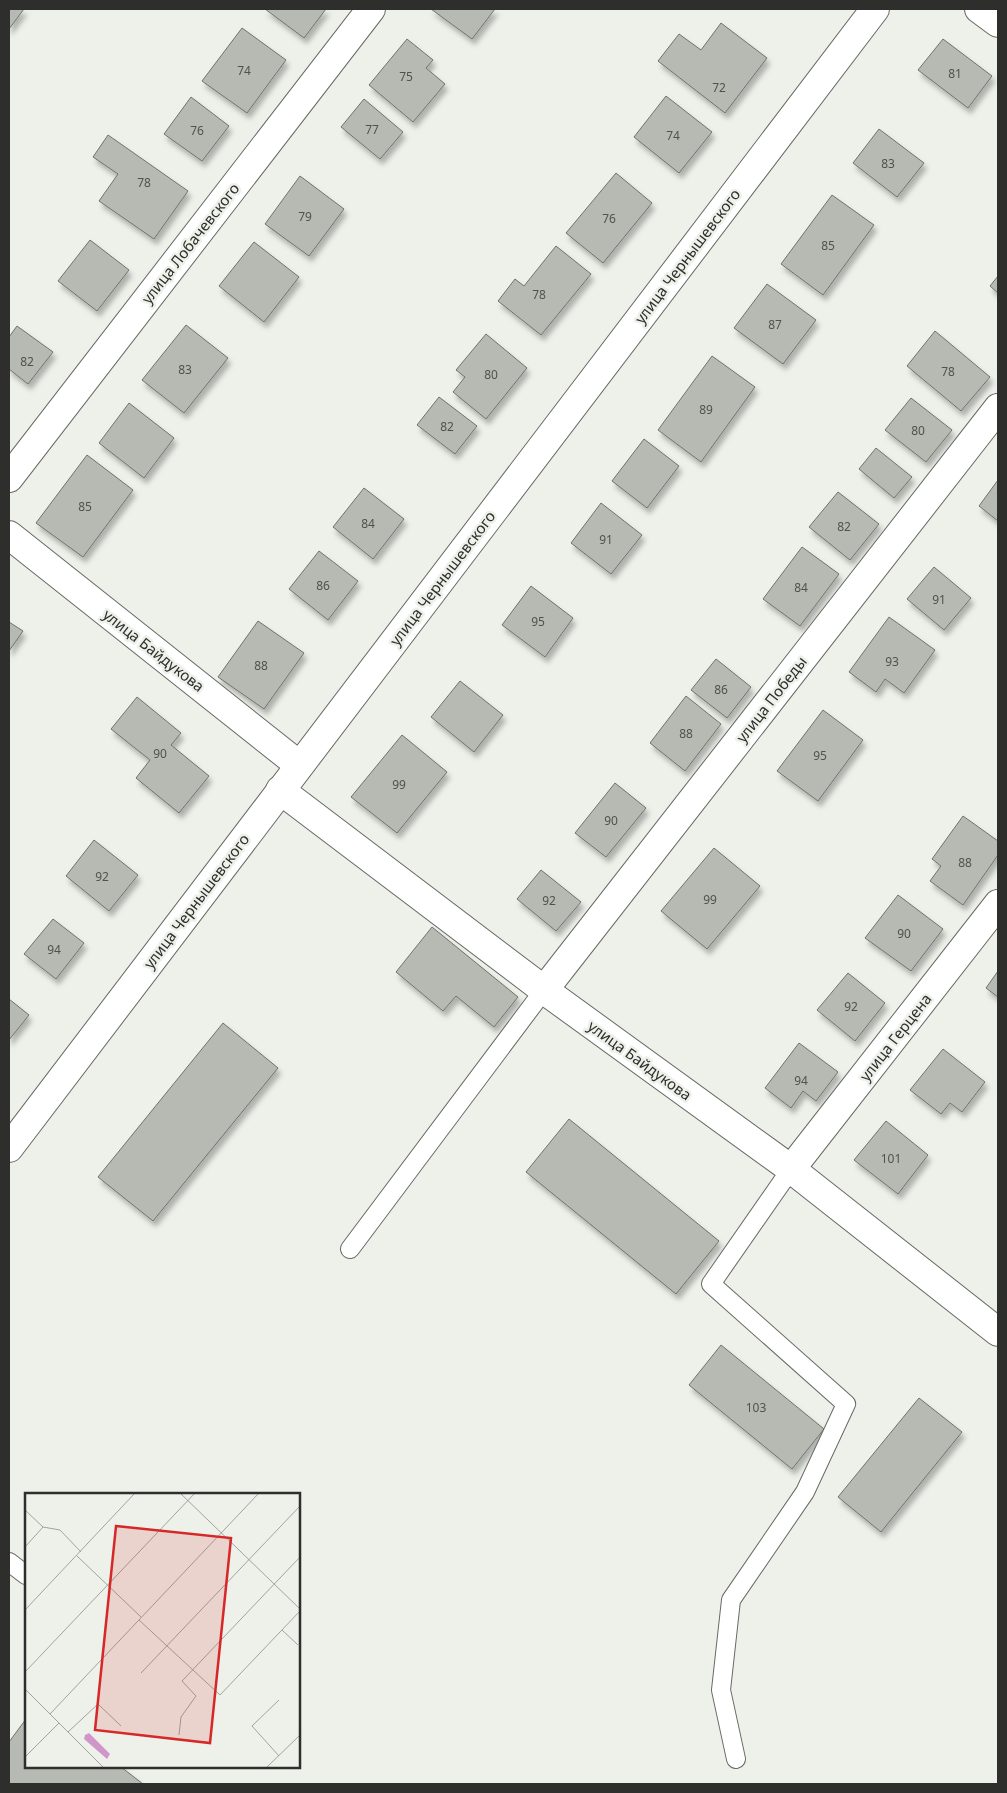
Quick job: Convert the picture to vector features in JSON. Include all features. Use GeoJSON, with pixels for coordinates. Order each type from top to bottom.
{"type":"FeatureCollection","features":[{"type":"Feature","properties":{"kind":"street","name":"улица Лобачевского"},"geometry":{"type":"LineString","coordinates":[[9,478],[371,9]]}},
{"type":"Feature","properties":{"kind":"street","name":"улица Чернышевского"},"geometry":{"type":"LineString","coordinates":[[9,1148],[875,9]]}},
{"type":"Feature","properties":{"kind":"street"},"geometry":{"type":"LineString","coordinates":[[979,9],[998,23]]}},
{"type":"Feature","properties":{"kind":"street","name":"улица Победы"},"geometry":{"type":"LineString","coordinates":[[544,990],[998,408]]}},
{"type":"Feature","properties":{"kind":"street","name":"улица Байдукова"},"geometry":{"type":"LineString","coordinates":[[9,535],[300,765]]}},
{"type":"Feature","properties":{"kind":"street","name":"улица Байдукова"},"geometry":{"type":"LineString","coordinates":[[280,790],[544,990],[791,1169],[998,1332]]}},
{"type":"Feature","properties":{"kind":"street","name":"улица Герцена"},"geometry":{"type":"LineString","coordinates":[[791,1169],[998,904]]}},
{"type":"Feature","properties":{"kind":"lane"},"geometry":{"type":"LineString","coordinates":[[350,1249],[544,990]]}},
{"type":"Feature","properties":{"kind":"lane"},"geometry":{"type":"LineString","coordinates":[[736,1758],[721,1690],[731,1600],[805,1492],[846,1404],[711,1284],[791,1169]]}},
{"type":"Feature","properties":{"kind":"lane"},"geometry":{"type":"LineString","coordinates":[[9,1562],[25,1575]]}},
{"type":"Feature","properties":{"kind":"building"},"geometry":{"type":"Polygon","coordinates":[[[9,9],[24,9],[9,29],[9,9]]]}},
{"type":"Feature","properties":{"kind":"building"},"geometry":{"type":"Polygon","coordinates":[[[265,9],[326,9],[304,38],[265,9]]]}},
{"type":"Feature","properties":{"kind":"building"},"geometry":{"type":"Polygon","coordinates":[[[431,9],[495,9],[472,39],[431,9]]]}},
{"type":"Feature","properties":{"kind":"building"},"geometry":{"type":"Polygon","coordinates":[[[721,23],[767,58],[725,113],[658,61],[679,34],[701,50],[721,23]]]}},
{"type":"Feature","properties":{"kind":"building"},"geometry":{"type":"Polygon","coordinates":[[[242,28],[286,60],[247,113],[202,81],[242,28]]]}},
{"type":"Feature","properties":{"kind":"building"},"geometry":{"type":"Polygon","coordinates":[[[407,39],[433,60],[426,68],[445,84],[413,122],[369,85],[407,39]]]}},
{"type":"Feature","properties":{"kind":"building"},"geometry":{"type":"Polygon","coordinates":[[[943,39],[992,76],[968,108],[918,70],[943,39]]]}},
{"type":"Feature","properties":{"kind":"building"},"geometry":{"type":"Polygon","coordinates":[[[666,96],[712,132],[679,173],[634,137],[666,96]]]}},
{"type":"Feature","properties":{"kind":"building"},"geometry":{"type":"Polygon","coordinates":[[[191,97],[229,126],[202,161],[164,134],[191,97]]]}},
{"type":"Feature","properties":{"kind":"building"},"geometry":{"type":"Polygon","coordinates":[[[364,99],[403,132],[380,159],[341,127],[364,99]]]}},
{"type":"Feature","properties":{"kind":"building"},"geometry":{"type":"Polygon","coordinates":[[[879,129],[924,163],[897,197],[853,163],[879,129]]]}},
{"type":"Feature","properties":{"kind":"building"},"geometry":{"type":"Polygon","coordinates":[[[108,135],[188,191],[154,239],[99,201],[118,174],[93,157],[108,135]]]}},
{"type":"Feature","properties":{"kind":"building"},"geometry":{"type":"Polygon","coordinates":[[[616,173],[652,203],[603,263],[566,233],[616,173]]]}},
{"type":"Feature","properties":{"kind":"building"},"geometry":{"type":"Polygon","coordinates":[[[300,176],[344,209],[309,256],[265,224],[300,176]]]}},
{"type":"Feature","properties":{"kind":"building"},"geometry":{"type":"Polygon","coordinates":[[[832,195],[874,225],[823,295],[781,264],[832,195]]]}},
{"type":"Feature","properties":{"kind":"building"},"geometry":{"type":"Polygon","coordinates":[[[90,240],[129,270],[97,311],[58,281],[90,240]]]}},
{"type":"Feature","properties":{"kind":"building"},"geometry":{"type":"Polygon","coordinates":[[[254,242],[299,277],[264,322],[219,286],[254,242]]]}},
{"type":"Feature","properties":{"kind":"building"},"geometry":{"type":"Polygon","coordinates":[[[556,246],[591,274],[541,335],[498,301],[515,279],[524,286],[556,246]]]}},
{"type":"Feature","properties":{"kind":"building"},"geometry":{"type":"Polygon","coordinates":[[[998,276],[998,293],[990,286],[998,276]]]}},
{"type":"Feature","properties":{"kind":"building"},"geometry":{"type":"Polygon","coordinates":[[[767,284],[816,320],[783,364],[734,328],[767,284]]]}},
{"type":"Feature","properties":{"kind":"building"},"geometry":{"type":"Polygon","coordinates":[[[186,325],[228,358],[184,413],[142,380],[186,325]]]}},
{"type":"Feature","properties":{"kind":"building"},"geometry":{"type":"Polygon","coordinates":[[[17,326],[53,352],[28,384],[9,369],[9,337],[17,326]]]}},
{"type":"Feature","properties":{"kind":"building"},"geometry":{"type":"Polygon","coordinates":[[[935,331],[990,377],[961,411],[907,366],[935,331]]]}},
{"type":"Feature","properties":{"kind":"building"},"geometry":{"type":"Polygon","coordinates":[[[486,334],[527,368],[486,419],[453,392],[465,377],[456,370],[486,334]]]}},
{"type":"Feature","properties":{"kind":"building"},"geometry":{"type":"Polygon","coordinates":[[[712,356],[755,387],[701,462],[658,430],[712,356]]]}},
{"type":"Feature","properties":{"kind":"building"},"geometry":{"type":"Polygon","coordinates":[[[439,397],[477,426],[455,454],[417,425],[439,397]]]}},
{"type":"Feature","properties":{"kind":"building"},"geometry":{"type":"Polygon","coordinates":[[[911,398],[952,430],[926,462],[885,430],[911,398]]]}},
{"type":"Feature","properties":{"kind":"building"},"geometry":{"type":"Polygon","coordinates":[[[129,403],[174,438],[144,478],[99,443],[129,403]]]}},
{"type":"Feature","properties":{"kind":"building"},"geometry":{"type":"Polygon","coordinates":[[[644,439],[679,466],[647,508],[612,481],[644,439]]]}},
{"type":"Feature","properties":{"kind":"building"},"geometry":{"type":"Polygon","coordinates":[[[876,448],[912,477],[894,498],[859,469],[876,448]]]}},
{"type":"Feature","properties":{"kind":"building"},"geometry":{"type":"Polygon","coordinates":[[[87,455],[133,490],[83,557],[36,523],[87,455]]]}},
{"type":"Feature","properties":{"kind":"building"},"geometry":{"type":"Polygon","coordinates":[[[998,480],[998,521],[979,506],[998,480]]]}},
{"type":"Feature","properties":{"kind":"building"},"geometry":{"type":"Polygon","coordinates":[[[364,488],[404,519],[373,559],[333,527],[364,488]]]}},
{"type":"Feature","properties":{"kind":"building"},"geometry":{"type":"Polygon","coordinates":[[[838,492],[879,524],[850,560],[809,527],[838,492]]]}},
{"type":"Feature","properties":{"kind":"building"},"geometry":{"type":"Polygon","coordinates":[[[601,503],[642,535],[611,574],[571,543],[601,503]]]}},
{"type":"Feature","properties":{"kind":"building"},"geometry":{"type":"Polygon","coordinates":[[[802,547],[839,574],[800,626],[763,599],[802,547]]]}},
{"type":"Feature","properties":{"kind":"building"},"geometry":{"type":"Polygon","coordinates":[[[319,551],[358,581],[328,620],[289,589],[319,551]]]}},
{"type":"Feature","properties":{"kind":"building"},"geometry":{"type":"Polygon","coordinates":[[[934,567],[971,598],[944,630],[907,599],[934,567]]]}},
{"type":"Feature","properties":{"kind":"building"},"geometry":{"type":"Polygon","coordinates":[[[531,586],[573,618],[545,657],[502,625],[531,586]]]}},
{"type":"Feature","properties":{"kind":"building"},"geometry":{"type":"Polygon","coordinates":[[[889,617],[935,650],[904,693],[885,679],[876,692],[849,672],[889,617]]]}},
{"type":"Feature","properties":{"kind":"building"},"geometry":{"type":"Polygon","coordinates":[[[258,621],[304,653],[264,709],[218,677],[258,621]]]}},
{"type":"Feature","properties":{"kind":"building"},"geometry":{"type":"Polygon","coordinates":[[[9,622],[23,631],[9,651],[9,622]]]}},
{"type":"Feature","properties":{"kind":"building"},"geometry":{"type":"Polygon","coordinates":[[[716,659],[751,687],[727,718],[691,690],[716,659]]]}},
{"type":"Feature","properties":{"kind":"building"},"geometry":{"type":"Polygon","coordinates":[[[460,681],[503,715],[474,752],[431,717],[460,681]]]}},
{"type":"Feature","properties":{"kind":"building"},"geometry":{"type":"Polygon","coordinates":[[[686,696],[721,724],[685,771],[650,743],[686,696]]]}},
{"type":"Feature","properties":{"kind":"building"},"geometry":{"type":"Polygon","coordinates":[[[137,697],[181,733],[171,745],[209,776],[179,813],[136,778],[150,760],[111,729],[137,697]]]}},
{"type":"Feature","properties":{"kind":"building"},"geometry":{"type":"Polygon","coordinates":[[[823,710],[863,740],[818,801],[777,771],[823,710]]]}},
{"type":"Feature","properties":{"kind":"building"},"geometry":{"type":"Polygon","coordinates":[[[402,735],[447,772],[397,833],[351,797],[402,735]]]}},
{"type":"Feature","properties":{"kind":"building"},"geometry":{"type":"Polygon","coordinates":[[[615,783],[646,808],[606,857],[575,833],[615,783]]]}},
{"type":"Feature","properties":{"kind":"building"},"geometry":{"type":"Polygon","coordinates":[[[963,816],[998,841],[998,855],[963,905],[930,881],[941,866],[932,859],[963,816]]]}},
{"type":"Feature","properties":{"kind":"building"},"geometry":{"type":"Polygon","coordinates":[[[94,840],[138,875],[109,911],[66,876],[94,840]]]}},
{"type":"Feature","properties":{"kind":"building"},"geometry":{"type":"Polygon","coordinates":[[[714,848],[760,886],[707,949],[661,911],[714,848]]]}},
{"type":"Feature","properties":{"kind":"building"},"geometry":{"type":"Polygon","coordinates":[[[541,870],[581,902],[556,931],[517,899],[541,870]]]}},
{"type":"Feature","properties":{"kind":"building"},"geometry":{"type":"Polygon","coordinates":[[[898,895],[943,929],[911,971],[865,938],[898,895]]]}},
{"type":"Feature","properties":{"kind":"building"},"geometry":{"type":"Polygon","coordinates":[[[53,919],[84,943],[56,979],[24,954],[53,919]]]}},
{"type":"Feature","properties":{"kind":"building"},"geometry":{"type":"Polygon","coordinates":[[[432,927],[518,997],[494,1027],[456,996],[443,1011],[396,972],[432,927]]]}},
{"type":"Feature","properties":{"kind":"building"},"geometry":{"type":"Polygon","coordinates":[[[998,971],[998,997],[986,988],[998,971]]]}},
{"type":"Feature","properties":{"kind":"building"},"geometry":{"type":"Polygon","coordinates":[[[848,973],[885,1003],[855,1041],[817,1010],[848,973]]]}},
{"type":"Feature","properties":{"kind":"building"},"geometry":{"type":"Polygon","coordinates":[[[9,999],[29,1015],[9,1040],[9,999]]]}},
{"type":"Feature","properties":{"kind":"building"},"geometry":{"type":"Polygon","coordinates":[[[223,1023],[278,1068],[153,1221],[98,1177],[223,1023]]]}},
{"type":"Feature","properties":{"kind":"building"},"geometry":{"type":"Polygon","coordinates":[[[799,1043],[838,1072],[816,1101],[803,1091],[791,1108],[765,1088],[799,1043]]]}},
{"type":"Feature","properties":{"kind":"building"},"geometry":{"type":"Polygon","coordinates":[[[943,1049],[985,1082],[962,1112],[950,1103],[941,1114],[910,1090],[943,1049]]]}},
{"type":"Feature","properties":{"kind":"building"},"geometry":{"type":"Polygon","coordinates":[[[569,1119],[719,1241],[676,1294],[526,1172],[569,1119]]]}},
{"type":"Feature","properties":{"kind":"building"},"geometry":{"type":"Polygon","coordinates":[[[886,1121],[928,1155],[898,1194],[854,1160],[886,1121]]]}},
{"type":"Feature","properties":{"kind":"building"},"geometry":{"type":"Polygon","coordinates":[[[721,1345],[824,1429],[792,1469],[689,1385],[721,1345]]]}},
{"type":"Feature","properties":{"kind":"building"},"geometry":{"type":"Polygon","coordinates":[[[919,1398],[962,1432],[881,1532],[838,1497],[919,1398]]]}},
{"type":"Feature","properties":{"kind":"building"},"geometry":{"type":"Polygon","coordinates":[[[25,1720],[25,1768],[122,1768],[143,1784],[9,1784],[9,1742],[25,1720]]]}}]}
